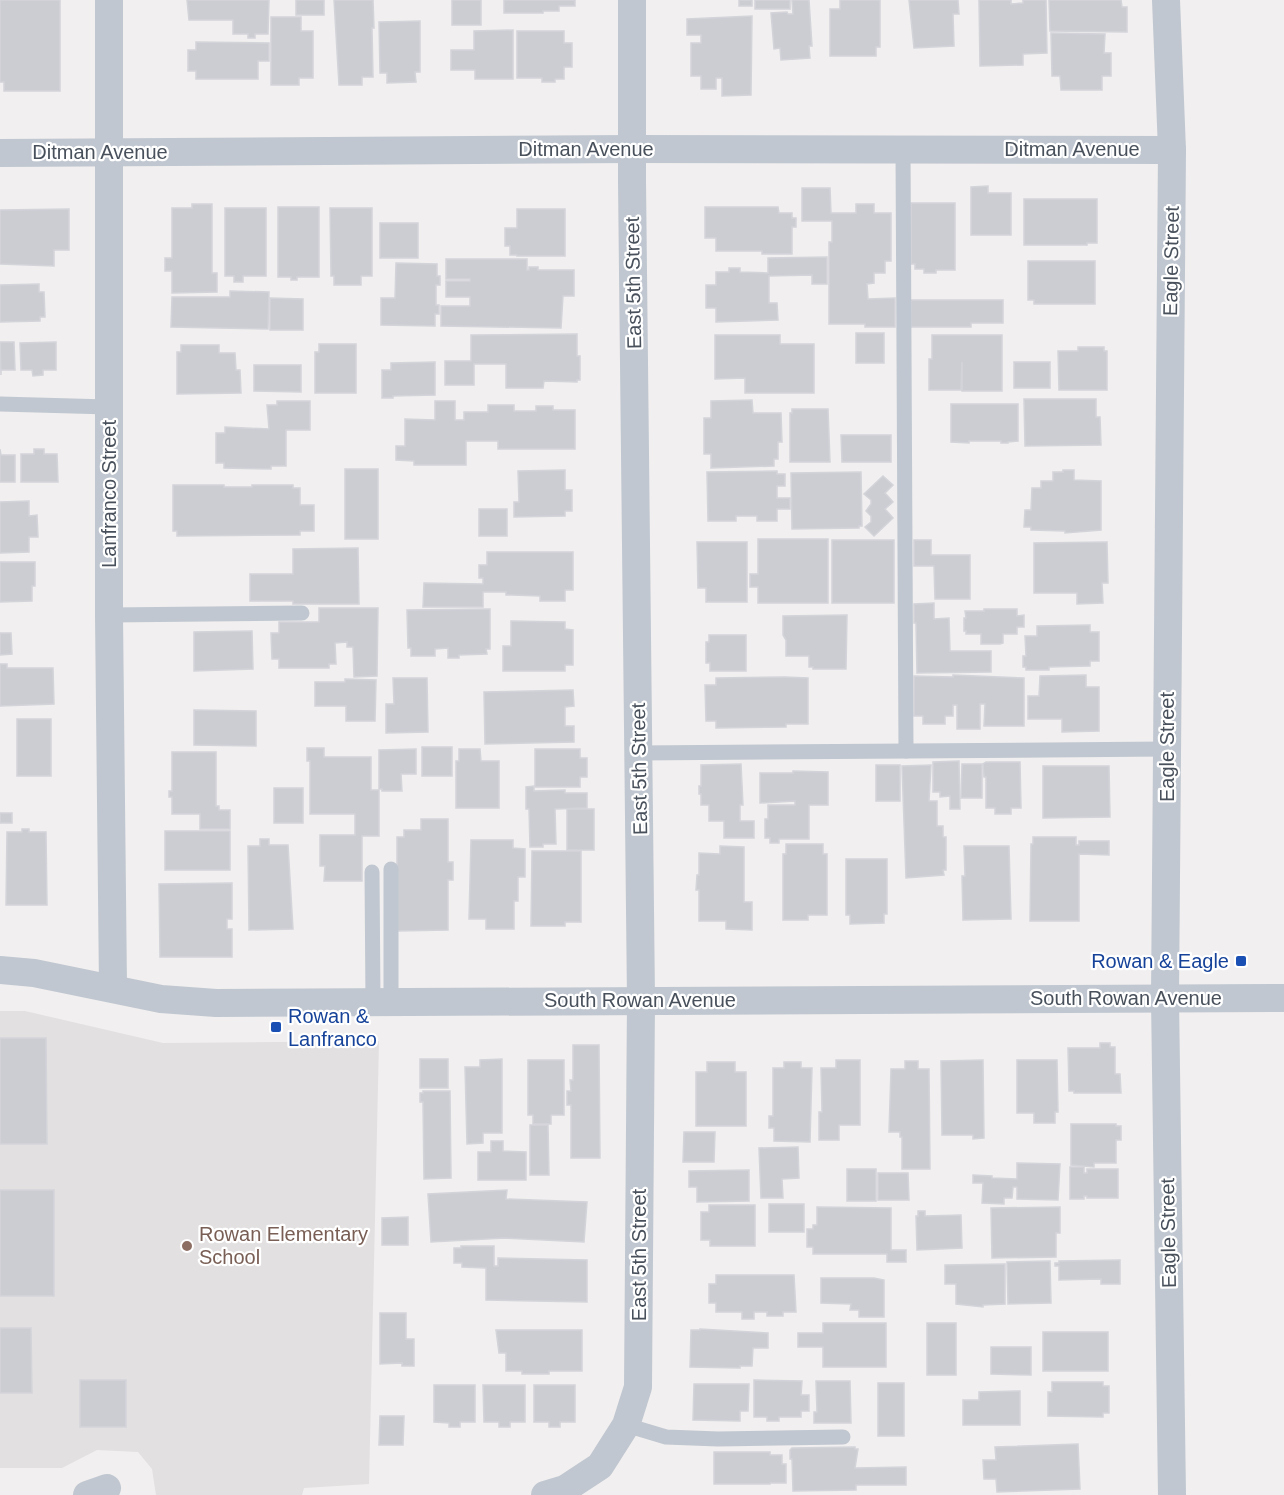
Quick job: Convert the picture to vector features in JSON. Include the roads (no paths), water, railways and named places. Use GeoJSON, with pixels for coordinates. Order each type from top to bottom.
{"type":"FeatureCollection","features":[{"type":"Feature","properties":{"kind":"street","name":"Lanfranco Street"},"geometry":{"type":"LineString","coordinates":[[109,0],[109,615],[112,988]]}},
{"type":"Feature","properties":{"kind":"street","name":"East 5th Street"},"geometry":{"type":"LineString","coordinates":[[545,1495],[565,1489],[600,1466],[626,1425],[638,1387],[641,1000],[632,0]]}},
{"type":"Feature","properties":{"kind":"street","name":"Eagle Street"},"geometry":{"type":"LineString","coordinates":[[1166,0],[1172,150],[1165,998],[1172,1495]]}},
{"type":"Feature","properties":{"kind":"street","name":"Ditman Avenue"},"geometry":{"type":"LineString","coordinates":[[0,153],[632,149],[1172,150]]}},
{"type":"Feature","properties":{"kind":"street","name":"South Rowan Avenue"},"geometry":{"type":"LineString","coordinates":[[0,970],[34,973],[161,999],[216,1004],[1284,998]]}},
{"type":"Feature","properties":{"kind":"lane"},"geometry":{"type":"LineString","coordinates":[[903,149],[906,751]]}},
{"type":"Feature","properties":{"kind":"lane"},"geometry":{"type":"LineString","coordinates":[[0,404],[109,407]]}},
{"type":"Feature","properties":{"kind":"lane"},"geometry":{"type":"LineString","coordinates":[[109,615],[302,613]]}},
{"type":"Feature","properties":{"kind":"lane"},"geometry":{"type":"LineString","coordinates":[[638,753],[1167,749]]}},
{"type":"Feature","properties":{"kind":"lane"},"geometry":{"type":"LineString","coordinates":[[382,1002],[391,869]]}},
{"type":"Feature","properties":{"kind":"lane"},"geometry":{"type":"LineString","coordinates":[[372,872],[382,1002]]}},
{"type":"Feature","properties":{"kind":"lane"},"geometry":{"type":"LineString","coordinates":[[626,1425],[666,1437],[718,1440],[843,1437]]}},
{"type":"Feature","properties":{"kind":"place","name":"Rowan & Eagle"},"geometry":{"type":"Point","coordinates":[1241,961]}},
{"type":"Feature","properties":{"kind":"place","name":"Rowan & Lanfranco"},"geometry":{"type":"Point","coordinates":[276,1027]}},
{"type":"Feature","properties":{"kind":"place","name":"Rowan Elementary School"},"geometry":{"type":"Point","coordinates":[187,1246]}}]}
